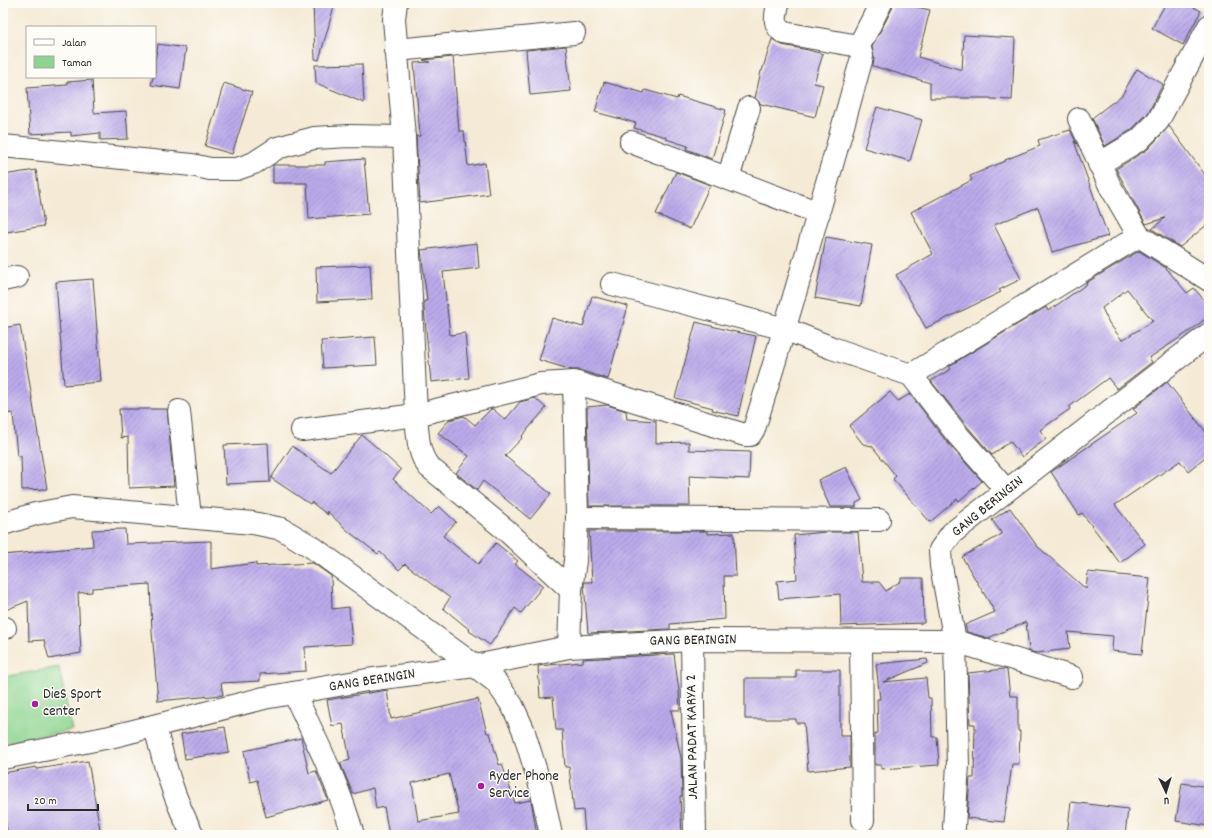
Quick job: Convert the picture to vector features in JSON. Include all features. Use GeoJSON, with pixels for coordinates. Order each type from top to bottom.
{"type":"FeatureCollection","features":[{"type":"Feature","properties":{"kind":"street"},"geometry":{"type":"LineString","coordinates":[[396,3],[394,19],[404,137],[416,415],[420,453],[424,462],[429,467],[506,530],[570,590]]}},
{"type":"Feature","properties":{"kind":"street"},"geometry":{"type":"LineString","coordinates":[[778,3],[775,23],[779,30],[784,33],[859,46]]}},
{"type":"Feature","properties":{"kind":"street"},"geometry":{"type":"LineString","coordinates":[[302,430],[416,415],[541,384],[574,382],[745,435],[750,435],[754,429],[819,214],[861,61],[862,56],[859,46],[881,3]]}},
{"type":"Feature","properties":{"kind":"street"},"geometry":{"type":"LineString","coordinates":[[1099,164],[1139,140],[1158,121],[1209,26]]}},
{"type":"Feature","properties":{"kind":"street"},"geometry":{"type":"LineString","coordinates":[[396,50],[574,33]]}},
{"type":"Feature","properties":{"kind":"street"},"geometry":{"type":"LineString","coordinates":[[728,179],[748,108]]}},
{"type":"Feature","properties":{"kind":"street"},"geometry":{"type":"LineString","coordinates":[[1079,119],[1110,186],[1139,236],[1209,280]]}},
{"type":"Feature","properties":{"kind":"street"},"geometry":{"type":"LineString","coordinates":[[3,146],[192,165],[210,169],[237,169],[254,163],[276,148],[314,138],[349,136],[404,137]]}},
{"type":"Feature","properties":{"kind":"street"},"geometry":{"type":"LineString","coordinates":[[631,142],[819,214]]}},
{"type":"Feature","properties":{"kind":"street"},"geometry":{"type":"LineString","coordinates":[[911,375],[1139,236]]}},
{"type":"Feature","properties":{"kind":"street"},"geometry":{"type":"LineString","coordinates":[[612,284],[785,329],[832,348],[911,375],[956,433],[1006,490]]}},
{"type":"Feature","properties":{"kind":"street","name":"GANG BERINGIN"},"geometry":{"type":"LineString","coordinates":[[3,758],[110,737],[264,698],[367,680],[475,666],[569,647],[692,640],[861,642],[955,641],[941,566],[940,550],[952,533],[1209,334]]}},
{"type":"Feature","properties":{"kind":"street"},"geometry":{"type":"LineString","coordinates":[[569,647],[570,590],[575,562],[577,518],[574,382]]}},
{"type":"Feature","properties":{"kind":"street"},"geometry":{"type":"LineString","coordinates":[[178,411],[190,517]]}},
{"type":"Feature","properties":{"kind":"street"},"geometry":{"type":"LineString","coordinates":[[3,524],[36,514],[72,507],[252,523],[282,529],[312,547],[496,682],[512,705],[523,729],[541,788],[551,835]]}},
{"type":"Feature","properties":{"kind":"street"},"geometry":{"type":"LineString","coordinates":[[577,518],[879,520]]}},
{"type":"Feature","properties":{"kind":"street","name":"JALAN PADAT KARYA 2"},"geometry":{"type":"LineString","coordinates":[[692,640],[695,835]]}},
{"type":"Feature","properties":{"kind":"street"},"geometry":{"type":"LineString","coordinates":[[954,827],[958,765],[955,641],[1072,677]]}},
{"type":"Feature","properties":{"kind":"street"},"geometry":{"type":"LineString","coordinates":[[861,642],[863,820]]}},
{"type":"Feature","properties":{"kind":"street"},"geometry":{"type":"LineString","coordinates":[[294,693],[330,768],[353,835]]}},
{"type":"Feature","properties":{"kind":"street"},"geometry":{"type":"LineString","coordinates":[[155,726],[163,759],[175,797],[193,835]]}},
{"type":"Feature","properties":{"kind":"green space","name":"DieS Sport center"},"geometry":{"type":"Polygon","coordinates":[[[59,667],[72,730],[3,743],[3,677],[59,667]]]}},
{"type":"Feature","properties":{"kind":"building"},"geometry":{"type":"Polygon","coordinates":[[[313,3],[335,3],[319,60],[315,59],[313,3]]]}},
{"type":"Feature","properties":{"kind":"building"},"geometry":{"type":"Polygon","coordinates":[[[893,3],[930,10],[918,57],[962,70],[964,35],[1015,38],[1012,100],[991,98],[930,98],[930,83],[873,66],[874,58],[872,47],[892,9],[893,3]]]}},
{"type":"Feature","properties":{"kind":"building"},"geometry":{"type":"Polygon","coordinates":[[[1166,3],[1186,3],[1201,11],[1183,45],[1152,28],[1166,3]]]}},
{"type":"Feature","properties":{"kind":"building"},"geometry":{"type":"Polygon","coordinates":[[[772,39],[782,45],[823,54],[814,83],[823,85],[815,117],[761,104],[755,98],[761,71],[772,39]]]}},
{"type":"Feature","properties":{"kind":"building"},"geometry":{"type":"Polygon","coordinates":[[[158,44],[186,48],[180,89],[151,85],[153,78],[156,78],[156,55],[158,44]]]}},
{"type":"Feature","properties":{"kind":"building"},"geometry":{"type":"Polygon","coordinates":[[[566,46],[571,91],[530,95],[526,50],[566,46]]]}},
{"type":"Feature","properties":{"kind":"building"},"geometry":{"type":"Polygon","coordinates":[[[453,57],[459,131],[464,131],[468,166],[485,163],[489,194],[420,203],[416,136],[420,136],[414,63],[430,62],[423,60],[453,57]]]}},
{"type":"Feature","properties":{"kind":"building"},"geometry":{"type":"Polygon","coordinates":[[[362,64],[364,103],[316,83],[315,65],[362,64]]]}},
{"type":"Feature","properties":{"kind":"building"},"geometry":{"type":"Polygon","coordinates":[[[1137,69],[1163,84],[1148,113],[1131,130],[1105,146],[1092,118],[1122,95],[1137,69]]]}},
{"type":"Feature","properties":{"kind":"building"},"geometry":{"type":"Polygon","coordinates":[[[92,80],[94,113],[126,111],[128,139],[100,140],[100,133],[71,136],[71,132],[30,134],[27,88],[67,85],[67,82],[92,80]]]}},
{"type":"Feature","properties":{"kind":"building"},"geometry":{"type":"Polygon","coordinates":[[[604,82],[644,93],[645,90],[677,99],[678,96],[726,110],[712,159],[686,149],[688,146],[666,139],[666,137],[634,128],[636,123],[595,112],[604,82]]]}},
{"type":"Feature","properties":{"kind":"building"},"geometry":{"type":"Polygon","coordinates":[[[224,83],[252,92],[232,154],[205,146],[224,83]]]}},
{"type":"Feature","properties":{"kind":"building"},"geometry":{"type":"Polygon","coordinates":[[[877,107],[922,120],[910,161],[864,148],[877,107]]]}},
{"type":"Feature","properties":{"kind":"building"},"geometry":{"type":"Polygon","coordinates":[[[1169,126],[1209,180],[1209,223],[1180,247],[1152,229],[1165,218],[1146,224],[1116,169],[1148,149],[1169,126]]]}},
{"type":"Feature","properties":{"kind":"building"},"geometry":{"type":"Polygon","coordinates":[[[1070,130],[1077,144],[1074,141],[1108,236],[1052,252],[1038,207],[994,225],[1021,279],[999,290],[1001,292],[926,328],[896,275],[933,254],[911,212],[972,180],[970,176],[1040,146],[1038,140],[1070,130]]]}},
{"type":"Feature","properties":{"kind":"building"},"geometry":{"type":"Polygon","coordinates":[[[364,159],[369,214],[309,219],[307,183],[273,183],[273,165],[325,165],[325,162],[364,159]]]}},
{"type":"Feature","properties":{"kind":"building"},"geometry":{"type":"Polygon","coordinates":[[[36,170],[44,226],[6,232],[3,215],[3,175],[36,170]]]}},
{"type":"Feature","properties":{"kind":"building"},"geometry":{"type":"Polygon","coordinates":[[[676,172],[710,185],[690,229],[656,214],[676,172]]]}},
{"type":"Feature","properties":{"kind":"building"},"geometry":{"type":"Polygon","coordinates":[[[826,237],[872,245],[861,306],[815,298],[826,237]]]}},
{"type":"Feature","properties":{"kind":"building"},"geometry":{"type":"Polygon","coordinates":[[[477,243],[479,268],[443,272],[450,335],[465,333],[469,378],[431,382],[424,309],[424,301],[427,301],[421,250],[477,243]]]}},
{"type":"Feature","properties":{"kind":"building"},"geometry":{"type":"Polygon","coordinates":[[[1139,251],[1166,268],[1187,293],[1194,288],[1209,306],[1209,316],[1190,331],[1149,358],[1152,362],[1117,389],[1108,378],[1069,407],[1070,409],[1040,430],[1046,439],[1022,457],[1010,441],[992,455],[931,381],[951,369],[949,366],[1046,307],[1048,311],[1087,284],[1086,283],[1139,251]],[[1127,289],[1102,308],[1109,323],[1122,340],[1153,321],[1127,289]]]}},
{"type":"Feature","properties":{"kind":"building"},"geometry":{"type":"Polygon","coordinates":[[[370,265],[372,299],[317,302],[316,267],[370,265]]]}},
{"type":"Feature","properties":{"kind":"building"},"geometry":{"type":"Polygon","coordinates":[[[93,279],[101,382],[64,385],[56,282],[93,279]]]}},
{"type":"Feature","properties":{"kind":"building"},"geometry":{"type":"Polygon","coordinates":[[[592,296],[628,306],[608,379],[539,360],[552,318],[583,327],[592,296]]]}},
{"type":"Feature","properties":{"kind":"building"},"geometry":{"type":"Polygon","coordinates":[[[696,322],[756,336],[738,416],[712,410],[713,408],[675,398],[696,322]]]}},
{"type":"Feature","properties":{"kind":"building"},"geometry":{"type":"Polygon","coordinates":[[[20,325],[47,489],[22,490],[21,456],[17,456],[13,413],[3,414],[3,328],[20,325]]]}},
{"type":"Feature","properties":{"kind":"building"},"geometry":{"type":"Polygon","coordinates":[[[375,337],[377,365],[323,368],[321,341],[375,337]]]}},
{"type":"Feature","properties":{"kind":"building"},"geometry":{"type":"Polygon","coordinates":[[[1167,382],[1209,436],[1209,454],[1188,471],[1180,461],[1115,505],[1145,544],[1120,563],[1082,513],[1079,515],[1051,472],[1137,413],[1133,409],[1167,382]]]}},
{"type":"Feature","properties":{"kind":"building"},"geometry":{"type":"Polygon","coordinates":[[[890,392],[898,401],[910,394],[946,441],[982,481],[959,501],[957,499],[930,522],[893,479],[896,476],[872,446],[863,444],[849,426],[890,392]]]}},
{"type":"Feature","properties":{"kind":"building"},"geometry":{"type":"Polygon","coordinates":[[[535,398],[546,408],[522,436],[523,437],[505,456],[551,494],[530,519],[483,481],[477,490],[456,473],[469,456],[438,433],[449,420],[464,416],[475,425],[491,409],[493,409],[505,420],[520,402],[535,398]]]}},
{"type":"Feature","properties":{"kind":"building"},"geometry":{"type":"Polygon","coordinates":[[[607,405],[626,411],[627,419],[656,421],[656,443],[689,442],[689,450],[750,452],[749,479],[689,476],[690,506],[589,506],[587,407],[607,405]]]}},
{"type":"Feature","properties":{"kind":"building"},"geometry":{"type":"Polygon","coordinates":[[[119,409],[167,409],[174,486],[129,488],[128,437],[121,438],[119,409]]]}},
{"type":"Feature","properties":{"kind":"building"},"geometry":{"type":"Polygon","coordinates":[[[362,435],[401,470],[393,479],[431,514],[439,506],[456,522],[443,536],[478,564],[496,543],[518,561],[515,564],[543,586],[521,613],[515,608],[490,645],[469,631],[470,630],[443,608],[450,598],[405,564],[399,570],[380,552],[378,554],[348,531],[327,511],[328,515],[311,502],[310,504],[271,478],[292,446],[331,473],[362,435]]]}},
{"type":"Feature","properties":{"kind":"building"},"geometry":{"type":"Polygon","coordinates":[[[268,443],[270,482],[226,484],[224,445],[268,443]]]}},
{"type":"Feature","properties":{"kind":"building"},"geometry":{"type":"Polygon","coordinates":[[[846,467],[862,500],[856,503],[856,507],[830,507],[818,480],[846,467]]]}},
{"type":"Feature","properties":{"kind":"building"},"geometry":{"type":"Polygon","coordinates":[[[1010,508],[1037,546],[1086,589],[1088,572],[1150,578],[1142,654],[1112,651],[1113,636],[1068,632],[1070,649],[1036,653],[1029,651],[1026,622],[988,638],[967,632],[965,625],[995,612],[962,557],[1002,534],[992,520],[1010,508]]]}},
{"type":"Feature","properties":{"kind":"building"},"geometry":{"type":"Polygon","coordinates":[[[125,529],[126,544],[211,541],[211,569],[256,563],[256,566],[313,563],[331,576],[332,609],[349,607],[352,644],[305,647],[306,671],[260,674],[260,681],[221,683],[223,695],[158,701],[152,632],[150,584],[92,588],[92,592],[78,593],[81,653],[49,659],[44,640],[29,641],[28,601],[3,611],[3,555],[93,546],[92,530],[125,529]]]}},
{"type":"Feature","properties":{"kind":"building"},"geometry":{"type":"Polygon","coordinates":[[[589,531],[707,531],[707,534],[734,533],[736,576],[724,576],[725,619],[670,624],[670,629],[588,633],[584,584],[585,582],[592,582],[589,531]]]}},
{"type":"Feature","properties":{"kind":"building"},"geometry":{"type":"Polygon","coordinates":[[[826,532],[858,532],[862,582],[879,582],[886,591],[901,581],[901,578],[923,578],[924,623],[841,626],[840,594],[779,599],[777,581],[797,579],[794,535],[826,532]]]}},
{"type":"Feature","properties":{"kind":"building"},"geometry":{"type":"Polygon","coordinates":[[[674,654],[680,710],[671,710],[681,758],[682,796],[680,796],[682,835],[585,835],[583,810],[574,811],[569,767],[565,767],[562,730],[556,730],[553,697],[540,698],[538,666],[583,662],[583,659],[674,654]]]}},
{"type":"Feature","properties":{"kind":"building"},"geometry":{"type":"Polygon","coordinates":[[[927,659],[928,663],[883,682],[926,678],[928,698],[931,698],[932,737],[937,737],[939,765],[881,769],[881,765],[875,765],[875,734],[878,733],[877,699],[880,699],[876,664],[927,659]]]}},
{"type":"Feature","properties":{"kind":"building"},"geometry":{"type":"Polygon","coordinates":[[[1004,669],[1007,670],[1010,696],[1018,696],[1018,731],[1020,731],[1019,764],[1012,764],[1004,822],[967,818],[970,778],[974,778],[975,724],[970,724],[968,673],[1004,669]]]}},
{"type":"Feature","properties":{"kind":"building"},"geometry":{"type":"Polygon","coordinates":[[[796,670],[840,670],[840,736],[850,736],[850,767],[808,771],[804,723],[796,723],[796,719],[745,719],[745,678],[796,678],[796,670]]]}},
{"type":"Feature","properties":{"kind":"building"},"geometry":{"type":"Polygon","coordinates":[[[387,690],[391,719],[478,699],[487,733],[490,733],[499,765],[502,764],[515,803],[531,800],[537,835],[389,835],[384,807],[376,809],[373,788],[353,794],[340,763],[350,760],[343,724],[332,726],[327,700],[387,690]],[[449,774],[412,783],[418,821],[459,814],[449,774]]]}},
{"type":"Feature","properties":{"kind":"building"},"geometry":{"type":"Polygon","coordinates":[[[225,727],[229,752],[185,759],[181,734],[225,727]]]}},
{"type":"Feature","properties":{"kind":"building"},"geometry":{"type":"Polygon","coordinates":[[[301,738],[309,773],[316,771],[328,800],[266,817],[257,780],[250,782],[244,751],[301,738]]]}},
{"type":"Feature","properties":{"kind":"building"},"geometry":{"type":"Polygon","coordinates":[[[88,761],[101,835],[8,835],[3,808],[3,773],[36,767],[37,769],[88,761]]]}},
{"type":"Feature","properties":{"kind":"building"},"geometry":{"type":"Polygon","coordinates":[[[1182,783],[1209,787],[1209,826],[1176,821],[1182,783]]]}},
{"type":"Feature","properties":{"kind":"building"},"geometry":{"type":"Polygon","coordinates":[[[1071,802],[1128,809],[1125,835],[1067,835],[1071,802]]]}},
{"type":"Feature","properties":{"kind":"place","name":"DieS Sport center"},"geometry":{"type":"Point","coordinates":[35,704]}},
{"type":"Feature","properties":{"kind":"place","name":"Ryder Phone Service"},"geometry":{"type":"Point","coordinates":[481,786]}}]}
